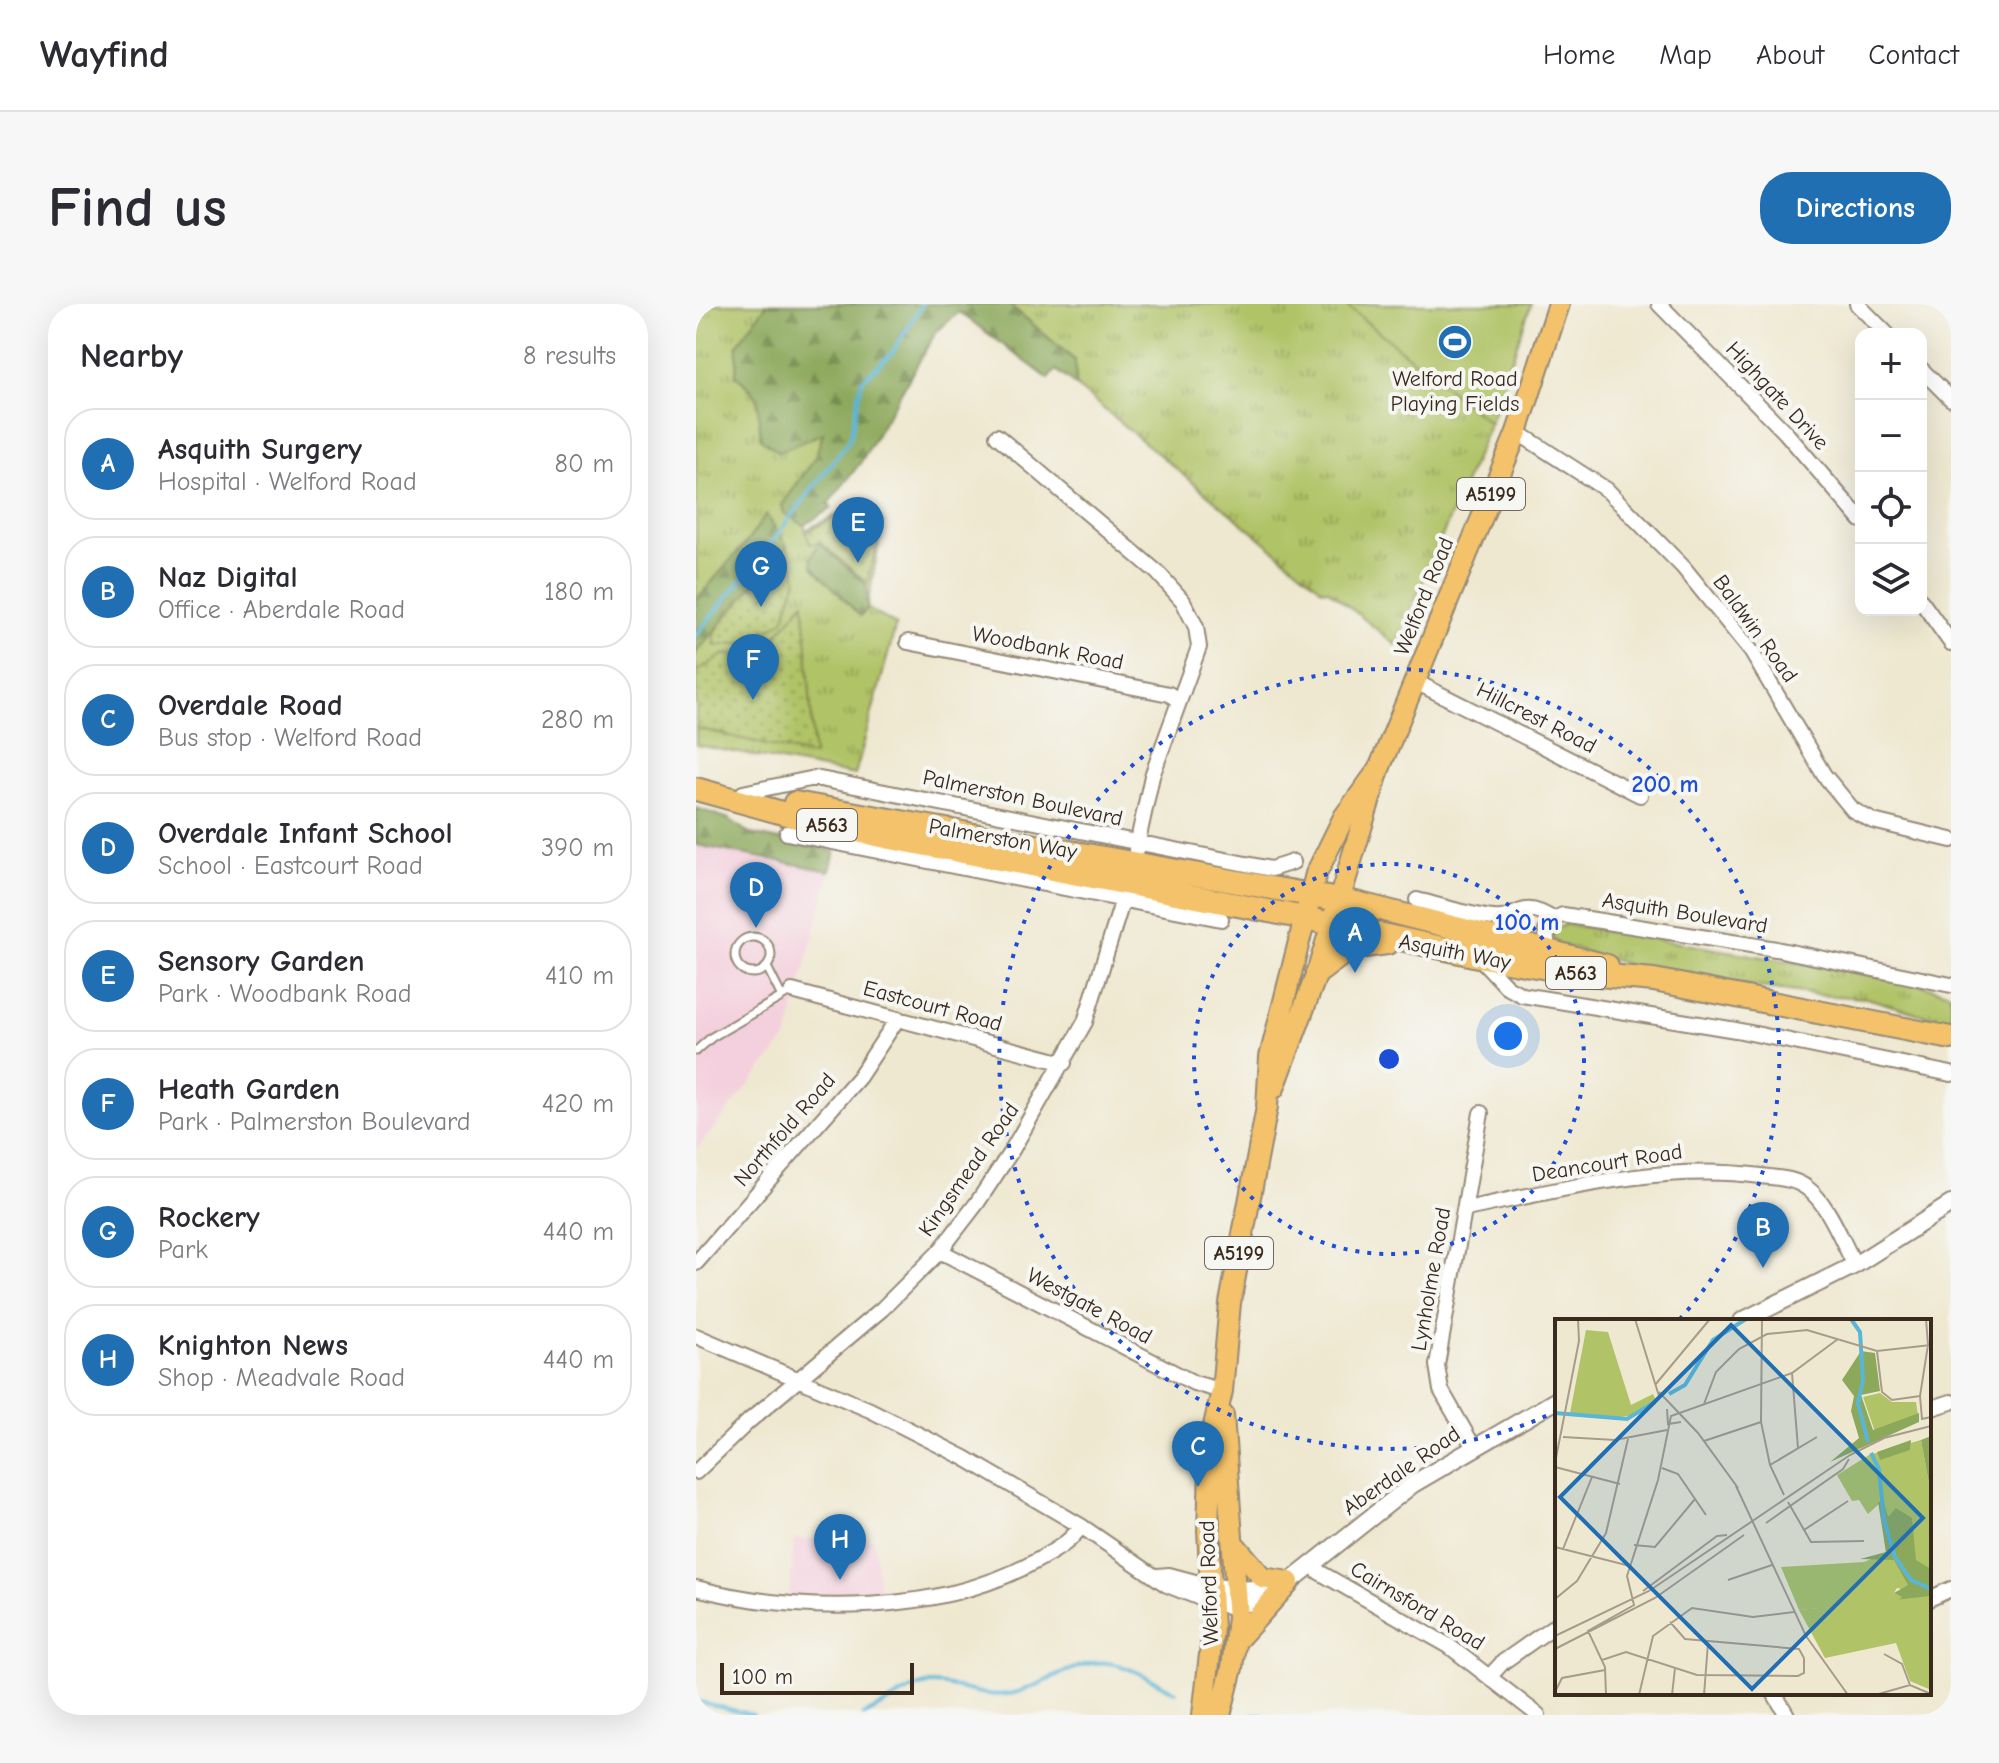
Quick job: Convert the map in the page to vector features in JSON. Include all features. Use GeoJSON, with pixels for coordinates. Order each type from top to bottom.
{"type":"FeatureCollection","features":[{"type":"Feature","properties":{"kind":"highway","name":"Palmerston Way"},"geometry":{"type":"LineString","coordinates":[[696,787],[1136,852],[1310,895]]}},
{"type":"Feature","properties":{"kind":"highway","name":"Palmerston Way"},"geometry":{"type":"LineString","coordinates":[[696,787],[815,822],[1305,918]]}},
{"type":"Feature","properties":{"kind":"highway"},"geometry":{"type":"LineString","coordinates":[[1136,852],[1139,874],[1191,896]]}},
{"type":"Feature","properties":{"kind":"highway","name":"Asquith Way"},"geometry":{"type":"LineString","coordinates":[[1310,895],[1548,949],[1654,980]]}},
{"type":"Feature","properties":{"kind":"highway","name":"Asquith Way"},"geometry":{"type":"LineString","coordinates":[[1305,918],[1478,956],[1576,973],[1654,980],[1795,1005],[1951,1038]]}},
{"type":"Feature","properties":{"kind":"highway","name":"A563"},"geometry":{"type":"LineString","coordinates":[[1317,973],[1350,948],[1404,941]]}},
{"type":"Feature","properties":{"kind":"highway","name":"Asquith Way"},"geometry":{"type":"LineString","coordinates":[[1926,1035],[1951,1047]]}},
{"type":"Feature","properties":{"kind":"main road","name":"Welford Road"},"geometry":{"type":"LineString","coordinates":[[1267,1107],[1317,973],[1336,900],[1365,821],[1379,769],[1517,432],[1559,304]]}},
{"type":"Feature","properties":{"kind":"main road","name":"Welford Road"},"geometry":{"type":"LineString","coordinates":[[1203,1715],[1213,1628],[1208,1486],[1211,1439],[1221,1395],[1230,1303],[1267,1107],[1270,1057],[1316,874],[1344,817],[1379,769]]}},
{"type":"Feature","properties":{"kind":"main road","name":"Welford Road"},"geometry":{"type":"LineString","coordinates":[[1220,1715],[1237,1640],[1221,1395]]}},
{"type":"Feature","properties":{"kind":"main road"},"geometry":{"type":"LineString","coordinates":[[1233,1543],[1263,1578],[1283,1585],[1237,1640]]}},
{"type":"Feature","properties":{"kind":"street","name":"Highgate Drive"},"geometry":{"type":"LineString","coordinates":[[1659,304],[1785,432],[1855,513]]}},
{"type":"Feature","properties":{"kind":"street"},"geometry":{"type":"LineString","coordinates":[[1857,304],[1881,328]]}},
{"type":"Feature","properties":{"kind":"street"},"geometry":{"type":"LineString","coordinates":[[1927,375],[1951,399]]}},
{"type":"Feature","properties":{"kind":"street","name":"Baldwin Road"},"geometry":{"type":"LineString","coordinates":[[1517,432],[1607,490],[1683,567],[1751,651],[1837,795],[1873,821],[1951,840]]}},
{"type":"Feature","properties":{"kind":"street"},"geometry":{"type":"LineString","coordinates":[[997,436],[1158,573],[1183,601],[1196,627],[1199,647],[1190,679],[1178,700],[1152,776],[1136,852]]}},
{"type":"Feature","properties":{"kind":"street"},"geometry":{"type":"LineString","coordinates":[[1927,608],[1949,635]]}},
{"type":"Feature","properties":{"kind":"street","name":"Woodbank Road"},"geometry":{"type":"LineString","coordinates":[[908,642],[1169,694],[1178,700]]}},
{"type":"Feature","properties":{"kind":"street","name":"Hillcrest Road"},"geometry":{"type":"LineString","coordinates":[[1414,681],[1640,795]]}},
{"type":"Feature","properties":{"kind":"street"},"geometry":{"type":"LineString","coordinates":[[787,833],[1221,919]]}},
{"type":"Feature","properties":{"kind":"street","name":"Palmerston Boulevard"},"geometry":{"type":"LineString","coordinates":[[1136,852],[1271,869],[1293,862]]}},
{"type":"Feature","properties":{"kind":"street","name":"Kingsmead Road"},"geometry":{"type":"LineString","coordinates":[[696,1472],[749,1421],[882,1309],[940,1251],[1012,1150],[1064,1063],[1085,1022],[1123,899]]}},
{"type":"Feature","properties":{"kind":"street","name":"Asquith Boulevard"},"geometry":{"type":"LineString","coordinates":[[1417,900],[1496,919],[1525,908],[1538,910],[1553,919],[1563,915],[1776,949],[1951,985]]}},
{"type":"Feature","properties":{"kind":"street"},"geometry":{"type":"LineString","coordinates":[[1548,949],[1546,931],[1553,919]]}},
{"type":"Feature","properties":{"kind":"street"},"geometry":{"type":"LineString","coordinates":[[1478,956],[1507,987],[1522,995],[1736,1030],[1951,1074]]}},
{"type":"Feature","properties":{"kind":"street","name":"Eastcourt Road"},"geometry":{"type":"LineString","coordinates":[[787,993],[898,1018],[1064,1063]]}},
{"type":"Feature","properties":{"kind":"street","name":"Northfold Road"},"geometry":{"type":"LineString","coordinates":[[696,1263],[859,1077],[898,1018]]}},
{"type":"Feature","properties":{"kind":"street","name":"Lynholme Road"},"geometry":{"type":"LineString","coordinates":[[1473,1446],[1445,1398],[1437,1372],[1481,1113]]}},
{"type":"Feature","properties":{"kind":"street","name":"Deancourt Road"},"geometry":{"type":"LineString","coordinates":[[1466,1209],[1588,1185],[1692,1170],[1789,1180],[1811,1191],[1821,1203],[1855,1265]]}},
{"type":"Feature","properties":{"kind":"street"},"geometry":{"type":"LineString","coordinates":[[1746,1319],[1855,1265],[1950,1207]]}},
{"type":"Feature","properties":{"kind":"street","name":"Westgate Road"},"geometry":{"type":"LineString","coordinates":[[940,1251],[1221,1395]]}},
{"type":"Feature","properties":{"kind":"street"},"geometry":{"type":"LineString","coordinates":[[696,1336],[801,1379],[965,1458],[1081,1526],[1175,1589],[1235,1598]]}},
{"type":"Feature","properties":{"kind":"street","name":"Aberdale Road"},"geometry":{"type":"LineString","coordinates":[[1235,1598],[1259,1602],[1272,1596],[1387,1502],[1473,1446],[1555,1401]]}},
{"type":"Feature","properties":{"kind":"street"},"geometry":{"type":"LineString","coordinates":[[1931,1408],[1951,1402]]}},
{"type":"Feature","properties":{"kind":"street"},"geometry":{"type":"LineString","coordinates":[[696,1588],[790,1603],[923,1601],[1007,1578],[1064,1545],[1081,1526]]}},
{"type":"Feature","properties":{"kind":"street","name":"Cairnsford Road"},"geometry":{"type":"LineString","coordinates":[[1313,1564],[1319,1572],[1449,1646],[1538,1715]]}},
{"type":"Feature","properties":{"kind":"street"},"geometry":{"type":"LineString","coordinates":[[1931,1598],[1951,1589]]}},
{"type":"Feature","properties":{"kind":"street"},"geometry":{"type":"LineString","coordinates":[[1490,1676],[1503,1662],[1555,1625]]}},
{"type":"Feature","properties":{"kind":"street"},"geometry":{"type":"LineString","coordinates":[[1775,1695],[1787,1715]]}},
{"type":"Feature","properties":{"kind":"lane"},"geometry":{"type":"LineString","coordinates":[[752,937],[767,944],[771,956],[767,967],[757,973],[740,968],[736,957],[742,942],[752,937]]}},
{"type":"Feature","properties":{"kind":"lane"},"geometry":{"type":"LineString","coordinates":[[696,1051],[787,993],[767,967]]}},
{"type":"Feature","properties":{"kind":"shaded area"},"geometry":{"type":"Polygon","coordinates":[[[696,819],[835,851],[787,1038],[696,1150],[696,819]]]}},
{"type":"Feature","properties":{"kind":"shaded area"},"geometry":{"type":"Polygon","coordinates":[[[794,1539],[874,1539],[880,1597],[789,1597],[794,1539]]]}},
{"type":"Feature","properties":{"kind":"green space"},"geometry":{"type":"Polygon","coordinates":[[[696,304],[959,304],[959,311],[936,332],[800,514],[806,530],[858,504],[883,522],[867,608],[896,625],[855,775],[696,745],[696,304]]]}},
{"type":"Feature","properties":{"kind":"green space"},"geometry":{"type":"Polygon","coordinates":[[[767,304],[1009,304],[1075,361],[1076,386],[1056,370],[1049,379],[959,312],[936,332],[861,462],[828,504],[832,508],[804,525],[784,513],[782,505],[815,458],[823,433],[779,452],[761,439],[757,397],[736,375],[737,345],[767,304]]]}},
{"type":"Feature","properties":{"kind":"green space"},"geometry":{"type":"Polygon","coordinates":[[[1009,304],[1345,304],[1490,423],[1396,645],[1327,589],[1323,590],[1076,386],[1075,360],[1009,304]]]}},
{"type":"Feature","properties":{"kind":"green space","name":"Welford Road Playing Fields"},"geometry":{"type":"Polygon","coordinates":[[[1345,304],[1531,304],[1490,423],[1345,304]]]}},
{"type":"Feature","properties":{"kind":"green space"},"geometry":{"type":"Polygon","coordinates":[[[858,506],[883,522],[867,583],[820,542],[810,544],[806,532],[858,506]]]}},
{"type":"Feature","properties":{"kind":"green space"},"geometry":{"type":"Polygon","coordinates":[[[766,514],[787,546],[696,653],[696,600],[749,539],[766,514]]]}},
{"type":"Feature","properties":{"kind":"green space"},"geometry":{"type":"Polygon","coordinates":[[[819,543],[866,584],[867,609],[860,616],[813,567],[811,557],[819,543]]]}},
{"type":"Feature","properties":{"kind":"green space"},"geometry":{"type":"Polygon","coordinates":[[[787,546],[797,580],[783,621],[747,642],[715,646],[714,634],[722,622],[787,546]]]}},
{"type":"Feature","properties":{"kind":"green space"},"geometry":{"type":"Polygon","coordinates":[[[804,602],[814,756],[696,728],[696,672],[723,655],[740,655],[769,645],[804,602]]]}},
{"type":"Feature","properties":{"kind":"green space"},"geometry":{"type":"Polygon","coordinates":[[[696,808],[729,819],[750,834],[835,851],[830,871],[696,845],[696,808]]]}},
{"type":"Feature","properties":{"kind":"green space"},"geometry":{"type":"Polygon","coordinates":[[[1567,924],[1906,981],[1951,993],[1951,1024],[1867,998],[1818,995],[1658,973],[1557,944],[1551,937],[1557,928],[1567,924]]]}},
{"type":"Feature","properties":{"kind":"waterway"},"geometry":{"type":"LineString","coordinates":[[696,635],[755,564],[850,439],[862,380],[892,353],[922,304]]}},
{"type":"Feature","properties":{"kind":"waterway"},"geometry":{"type":"LineString","coordinates":[[863,1715],[923,1685],[943,1685],[1002,1695],[1026,1690],[1072,1669],[1096,1663],[1125,1667],[1176,1692]]}},
{"type":"Feature","properties":{"kind":"waterway"},"geometry":{"type":"LineString","coordinates":[[696,1701],[753,1715]]}},
{"type":"Feature","properties":{"kind":"waterway"},"geometry":{"type":"LineString","coordinates":[[1254,1714],[1262,1715]]}},
{"type":"Feature","properties":{"kind":"place","name":"Welford Road Playing Fields"},"geometry":{"type":"Point","coordinates":[1455,342]}},
{"type":"Feature","properties":{"kind":"place","name":"Sensory Garden"},"geometry":{"type":"Point","coordinates":[858,563]}},
{"type":"Feature","properties":{"kind":"place","name":"Rockery"},"geometry":{"type":"Point","coordinates":[761,607]}},
{"type":"Feature","properties":{"kind":"place","name":"Heath Garden"},"geometry":{"type":"Point","coordinates":[753,700]}},
{"type":"Feature","properties":{"kind":"place","name":"Overdale Infant School"},"geometry":{"type":"Point","coordinates":[756,928]}},
{"type":"Feature","properties":{"kind":"place","name":"Asquith Surgery"},"geometry":{"type":"Point","coordinates":[1355,973]}},
{"type":"Feature","properties":{"kind":"place","name":"Naz Digital"},"geometry":{"type":"Point","coordinates":[1763,1268]}},
{"type":"Feature","properties":{"kind":"place","name":"Overdale Road"},"geometry":{"type":"Point","coordinates":[1198,1487]}},
{"type":"Feature","properties":{"kind":"place","name":"Knighton News"},"geometry":{"type":"Point","coordinates":[840,1580]}}]}
